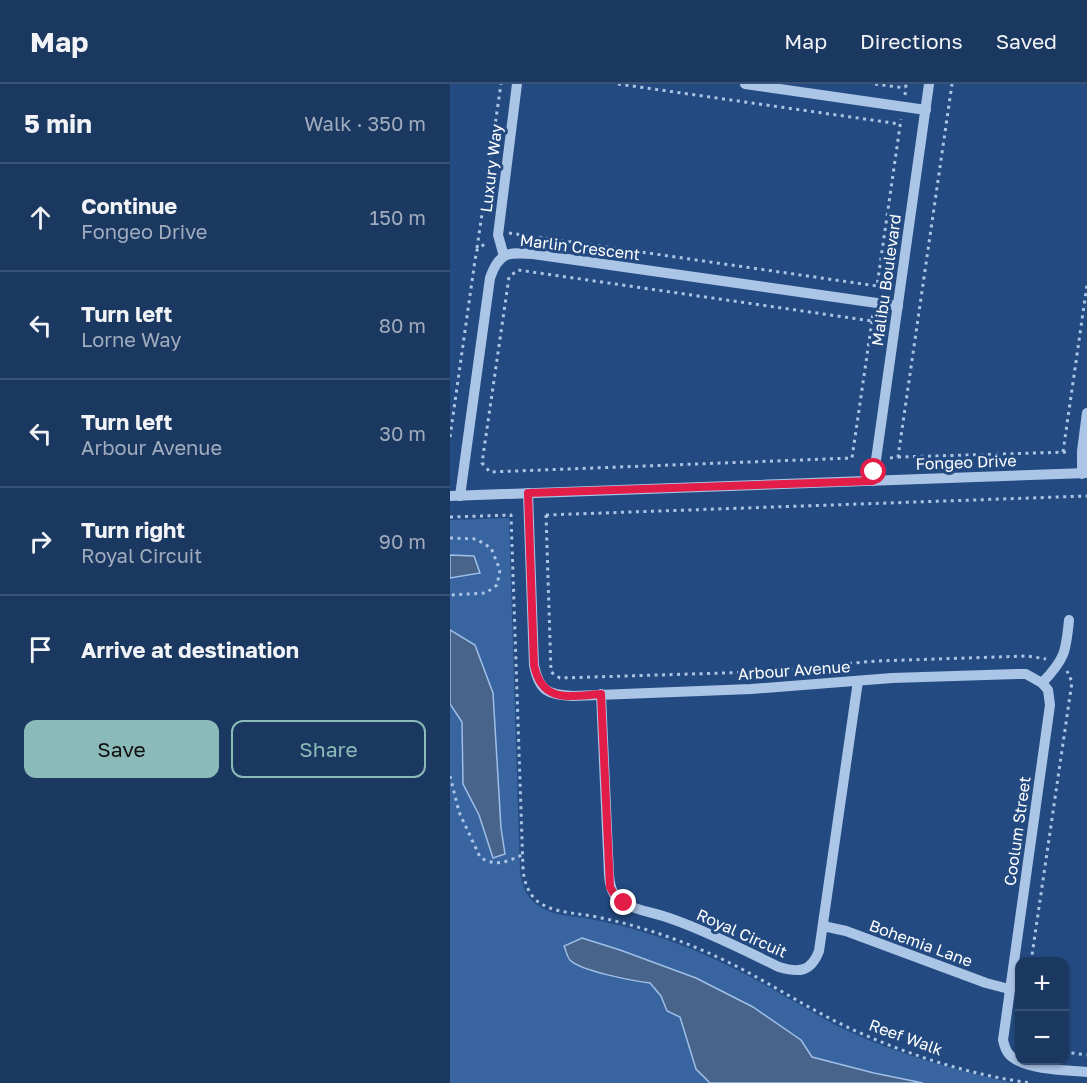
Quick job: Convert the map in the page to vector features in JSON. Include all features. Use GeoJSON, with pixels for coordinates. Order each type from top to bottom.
{"type":"FeatureCollection","features":[{"type":"Feature","properties":{"kind":"street","name":"Luxury Way"},"geometry":{"type":"LineString","coordinates":[[504,256],[498,234],[517,84]]}},
{"type":"Feature","properties":{"kind":"street"},"geometry":{"type":"LineString","coordinates":[[745,84],[926,110]]}},
{"type":"Feature","properties":{"kind":"street","name":"Malibu Boulevard"},"geometry":{"type":"LineString","coordinates":[[873,481],[929,84]]}},
{"type":"Feature","properties":{"kind":"street","name":"Marlin Crescent"},"geometry":{"type":"LineString","coordinates":[[455,496],[490,278],[494,267],[504,256],[511,253],[533,254],[898,306]]}},
{"type":"Feature","properties":{"kind":"street"},"geometry":{"type":"LineString","coordinates":[[1084,474],[1082,451],[1087,413]]}},
{"type":"Feature","properties":{"kind":"street","name":"Fongeo Drive"},"geometry":{"type":"LineString","coordinates":[[455,496],[1084,474]]}},
{"type":"Feature","properties":{"kind":"street","name":"Arbour Avenue"},"geometry":{"type":"LineString","coordinates":[[528,493],[534,665],[536,678],[546,690],[559,695],[751,689],[858,681],[1017,674],[1026,674],[1042,683]]}},
{"type":"Feature","properties":{"kind":"street"},"geometry":{"type":"LineString","coordinates":[[1042,683],[1059,665],[1066,649],[1069,620]]}},
{"type":"Feature","properties":{"kind":"street","name":"Royal Circuit"},"geometry":{"type":"LineString","coordinates":[[601,694],[610,887],[618,899],[718,937],[779,968],[790,970],[809,968],[815,962],[819,951],[858,681]]}},
{"type":"Feature","properties":{"kind":"street","name":"Coolum Street"},"geometry":{"type":"LineString","coordinates":[[1042,683],[1048,690],[1050,705],[1003,1040],[1008,1054],[1015,1059],[1033,1065],[1087,1072]]}},
{"type":"Feature","properties":{"kind":"street","name":"Bohemia Lane"},"geometry":{"type":"LineString","coordinates":[[823,926],[846,931],[986,983],[1009,989]]}},
{"type":"Feature","properties":{"kind":"path"},"geometry":{"type":"LineString","coordinates":[[450,437],[501,84]]}},
{"type":"Feature","properties":{"kind":"path"},"geometry":{"type":"LineString","coordinates":[[618,84],[900,124]]}},
{"type":"Feature","properties":{"kind":"path"},"geometry":{"type":"LineString","coordinates":[[872,321],[518,270],[509,277],[482,464],[490,472],[852,458],[875,302],[900,124],[906,86],[874,84]]}},
{"type":"Feature","properties":{"kind":"path"},"geometry":{"type":"LineString","coordinates":[[898,457],[952,84]]}},
{"type":"Feature","properties":{"kind":"path"},"geometry":{"type":"LineString","coordinates":[[477,250],[498,234],[518,234],[877,286]]}},
{"type":"Feature","properties":{"kind":"path"},"geometry":{"type":"LineString","coordinates":[[1063,452],[1087,285]]}},
{"type":"Feature","properties":{"kind":"path"},"geometry":{"type":"LineString","coordinates":[[876,458],[1082,451]]}},
{"type":"Feature","properties":{"kind":"path"},"geometry":{"type":"LineString","coordinates":[[546,515],[1087,496]]}},
{"type":"Feature","properties":{"kind":"path","name":"Reef Walk"},"geometry":{"type":"LineString","coordinates":[[450,517],[511,515],[522,855],[525,885],[537,902],[543,906],[622,923],[695,947],[737,967],[827,1017],[909,1053],[1031,1083]]}},
{"type":"Feature","properties":{"kind":"path"},"geometry":{"type":"LineString","coordinates":[[450,538],[476,539],[491,548],[500,570],[497,585],[486,593],[450,595]]}},
{"type":"Feature","properties":{"kind":"path"},"geometry":{"type":"LineString","coordinates":[[450,776],[459,812],[480,857],[501,864],[522,855]]}},
{"type":"Feature","properties":{"kind":"path"},"geometry":{"type":"LineString","coordinates":[[1069,1053],[1087,1056]]}},
{"type":"Feature","properties":{"kind":"shaded area"},"geometry":{"type":"Polygon","coordinates":[[[509,518],[520,871],[528,896],[536,904],[555,913],[634,929],[697,951],[864,1038],[948,1067],[1012,1083],[450,1083],[450,520],[509,518]]]}},
{"type":"Feature","properties":{"kind":"shaded area"},"geometry":{"type":"Polygon","coordinates":[[[450,555],[474,556],[480,573],[450,578],[450,555]]]}},
{"type":"Feature","properties":{"kind":"shaded area"},"geometry":{"type":"Polygon","coordinates":[[[450,630],[475,645],[493,693],[501,828],[505,854],[493,858],[479,815],[463,784],[462,722],[450,704],[450,630]]]}},
{"type":"Feature","properties":{"kind":"shaded area"},"geometry":{"type":"Polygon","coordinates":[[[582,938],[696,978],[753,1007],[801,1040],[812,1057],[923,1083],[710,1083],[696,1069],[680,1017],[667,1011],[661,996],[650,983],[595,972],[570,960],[564,946],[582,938]]]}},
{"type":"Feature","properties":{"kind":"route"},"geometry":{"type":"LineString","coordinates":[[624,903],[618,899],[610,887],[601,694],[573,696],[551,694],[536,678],[528,493],[873,481],[874,472]]}}]}
